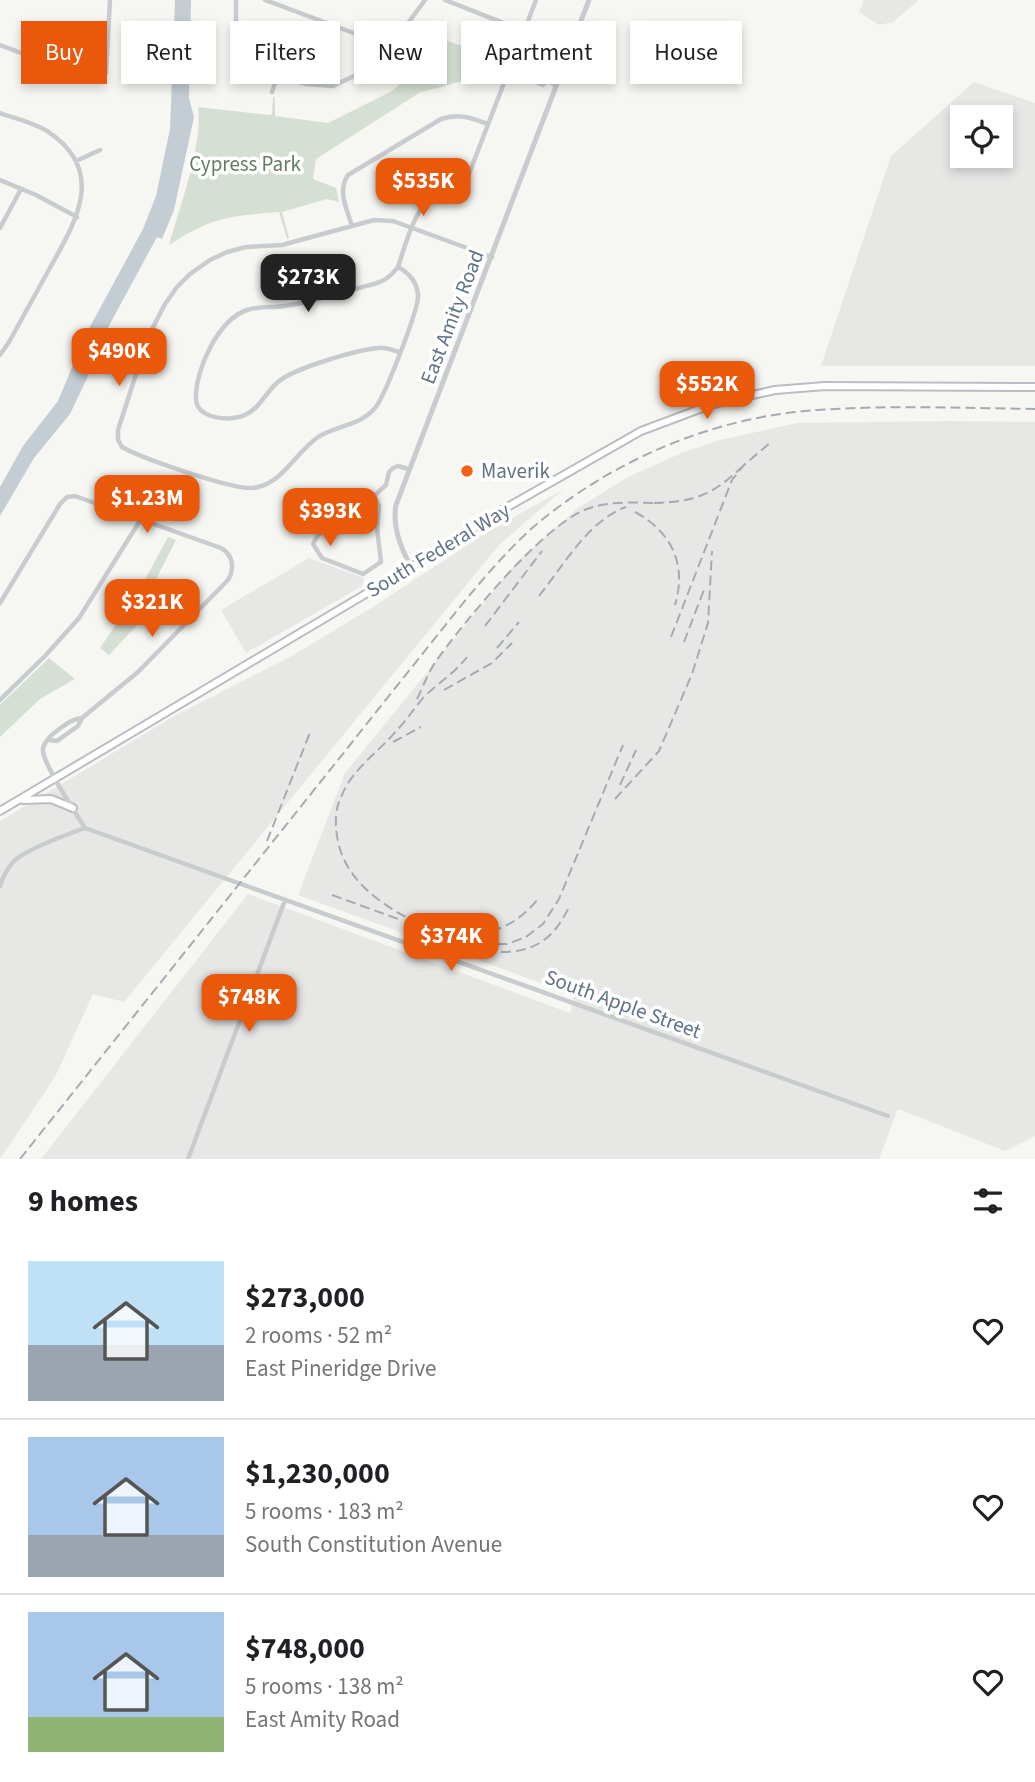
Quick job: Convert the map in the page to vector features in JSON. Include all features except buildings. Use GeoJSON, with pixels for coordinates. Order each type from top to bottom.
{"type":"FeatureCollection","features":[{"type":"Feature","properties":{"kind":"main road","name":"South Federal Way"},"geometry":{"type":"LineString","coordinates":[[0,811],[504,509],[640,431],[713,404],[775,390],[825,386],[1035,387]]}},
{"type":"Feature","properties":{"kind":"main road"},"geometry":{"type":"LineString","coordinates":[[11,804],[29,798],[43,798],[60,801],[73,808]]}},
{"type":"Feature","properties":{"kind":"street"},"geometry":{"type":"LineString","coordinates":[[0,45],[94,80],[102,79],[106,73],[110,0]]}},
{"type":"Feature","properties":{"kind":"street"},"geometry":{"type":"LineString","coordinates":[[237,21],[238,0]]}},
{"type":"Feature","properties":{"kind":"street"},"geometry":{"type":"LineString","coordinates":[[265,0],[354,33]]}},
{"type":"Feature","properties":{"kind":"street"},"geometry":{"type":"LineString","coordinates":[[410,21],[425,0]]}},
{"type":"Feature","properties":{"kind":"street"},"geometry":{"type":"LineString","coordinates":[[445,0],[499,21]]}},
{"type":"Feature","properties":{"kind":"street"},"geometry":{"type":"LineString","coordinates":[[528,21],[536,0]]}},
{"type":"Feature","properties":{"kind":"street","name":"East Amity Road"},"geometry":{"type":"LineString","coordinates":[[411,567],[396,529],[394,516],[408,469],[589,0]]}},
{"type":"Feature","properties":{"kind":"street"},"geometry":{"type":"LineString","coordinates":[[272,92],[275,84]]}},
{"type":"Feature","properties":{"kind":"street"},"geometry":{"type":"LineString","coordinates":[[306,84],[337,84]]}},
{"type":"Feature","properties":{"kind":"street"},"geometry":{"type":"LineString","coordinates":[[399,352],[374,348],[302,368],[276,383],[253,410],[242,417],[227,419],[202,411],[198,407],[197,396],[206,356],[219,334],[235,317],[246,310],[300,304],[378,283],[392,274],[398,267],[422,207],[428,201],[458,188],[467,179],[506,84]]}},
{"type":"Feature","properties":{"kind":"street"},"geometry":{"type":"LineString","coordinates":[[0,113],[49,132],[62,143],[76,161],[81,175],[82,197],[77,217],[0,355]]}},
{"type":"Feature","properties":{"kind":"street"},"geometry":{"type":"LineString","coordinates":[[352,226],[342,190],[348,175],[441,119],[466,116],[488,124]]}},
{"type":"Feature","properties":{"kind":"street"},"geometry":{"type":"LineString","coordinates":[[76,161],[100,150]]}},
{"type":"Feature","properties":{"kind":"street"},"geometry":{"type":"LineString","coordinates":[[0,180],[22,188],[77,217]]}},
{"type":"Feature","properties":{"kind":"street"},"geometry":{"type":"LineString","coordinates":[[0,228],[22,188]]}},
{"type":"Feature","properties":{"kind":"street"},"geometry":{"type":"LineString","coordinates":[[398,267],[410,275],[418,293],[418,303],[383,397],[371,412],[359,421],[317,438],[277,478],[259,487],[229,486],[122,447],[118,440],[118,430],[148,337],[177,287],[209,260],[246,247],[282,244],[374,220],[393,221],[492,257]]}},
{"type":"Feature","properties":{"kind":"street"},"geometry":{"type":"LineString","coordinates":[[374,496],[379,506],[377,528],[381,562],[363,574],[322,558],[313,544],[318,535],[374,496],[386,485],[389,472],[393,468],[398,466],[408,469]]}},
{"type":"Feature","properties":{"kind":"street"},"geometry":{"type":"LineString","coordinates":[[0,603],[60,504],[67,498],[81,497],[221,548],[232,561],[232,574],[228,580],[138,672],[82,718],[78,726],[57,741],[50,740],[44,745],[43,751],[56,779],[85,828],[66,834],[15,860],[5,873],[0,886]]}},
{"type":"Feature","properties":{"kind":"street"},"geometry":{"type":"LineString","coordinates":[[0,701],[79,618],[141,519]]}},
{"type":"Feature","properties":{"kind":"street","name":"South Apple Street"},"geometry":{"type":"LineString","coordinates":[[85,828],[888,1116]]}},
{"type":"Feature","properties":{"kind":"street"},"geometry":{"type":"LineString","coordinates":[[188,1159],[285,900]]}},
{"type":"Feature","properties":{"kind":"shaded area"},"geometry":{"type":"Polygon","coordinates":[[[175,0],[191,0],[191,21],[174,21],[175,0]]]}},
{"type":"Feature","properties":{"kind":"shaded area"},"geometry":{"type":"Polygon","coordinates":[[[864,0],[919,0],[893,22],[879,25],[859,12],[864,0]]]}},
{"type":"Feature","properties":{"kind":"shaded area"},"geometry":{"type":"Polygon","coordinates":[[[974,82],[1035,103],[1035,366],[821,366],[891,156],[974,82]]]}},
{"type":"Feature","properties":{"kind":"shaded area"},"geometry":{"type":"Polygon","coordinates":[[[172,84],[189,84],[189,98],[194,117],[174,210],[162,239],[157,237],[98,346],[88,376],[70,414],[34,458],[0,516],[0,487],[23,446],[58,401],[85,336],[143,229],[156,196],[170,129],[172,84]]]}},
{"type":"Feature","properties":{"kind":"shaded area"},"geometry":{"type":"Polygon","coordinates":[[[1035,422],[1035,1136],[1005,1151],[898,1109],[879,1159],[41,1159],[248,894],[570,1013],[574,995],[298,895],[345,773],[517,562],[578,508],[628,477],[684,452],[720,440],[797,423],[1035,422]]]}},
{"type":"Feature","properties":{"kind":"shaded area"},"geometry":{"type":"Polygon","coordinates":[[[564,489],[500,544],[124,1002],[93,994],[55,1077],[0,1159],[0,821],[176,715],[290,657],[373,607],[489,531],[564,489]]]}},
{"type":"Feature","properties":{"kind":"shaded area"},"geometry":{"type":"Polygon","coordinates":[[[309,558],[364,578],[362,586],[246,653],[221,610],[309,558]]]}},
{"type":"Feature","properties":{"kind":"green space","name":"Cypress Park"},"geometry":{"type":"Polygon","coordinates":[[[447,41],[461,46],[461,81],[419,93],[316,159],[313,179],[336,188],[339,202],[327,199],[282,212],[289,238],[287,239],[279,212],[210,223],[169,245],[194,157],[199,122],[198,107],[269,115],[272,114],[275,97],[275,116],[328,123],[392,91],[400,84],[447,84],[447,41]]]}},
{"type":"Feature","properties":{"kind":"green space"},"geometry":{"type":"Polygon","coordinates":[[[168,537],[176,540],[155,581],[170,590],[109,655],[100,648],[140,589],[168,537]]]}},
{"type":"Feature","properties":{"kind":"green space"},"geometry":{"type":"Polygon","coordinates":[[[49,658],[75,679],[40,699],[0,737],[0,705],[49,658]]]}},
{"type":"Feature","properties":{"kind":"railway"},"geometry":{"type":"LineString","coordinates":[[20,1159],[468,598],[521,538],[562,505],[629,463],[664,447],[701,433],[778,414],[844,408],[1035,409]]}},
{"type":"Feature","properties":{"kind":"railway"},"geometry":{"type":"LineString","coordinates":[[671,637],[732,480],[744,465],[770,443]]}},
{"type":"Feature","properties":{"kind":"railway"},"geometry":{"type":"LineString","coordinates":[[654,503],[682,501],[704,494],[723,483],[744,465]]}},
{"type":"Feature","properties":{"kind":"railway"},"geometry":{"type":"LineString","coordinates":[[417,699],[436,661],[466,623],[506,576],[549,534],[569,518],[596,506],[662,503]]}},
{"type":"Feature","properties":{"kind":"railway"},"geometry":{"type":"LineString","coordinates":[[539,596],[589,533],[600,522],[626,507]]}},
{"type":"Feature","properties":{"kind":"railway"},"geometry":{"type":"LineString","coordinates":[[635,512],[659,529],[673,551],[679,576],[675,605]]}},
{"type":"Feature","properties":{"kind":"railway"},"geometry":{"type":"LineString","coordinates":[[485,626],[542,551]]}},
{"type":"Feature","properties":{"kind":"railway"},"geometry":{"type":"LineString","coordinates":[[615,799],[659,751],[692,674],[708,623],[712,551]]}},
{"type":"Feature","properties":{"kind":"railway"},"geometry":{"type":"LineString","coordinates":[[684,642],[705,587]]}},
{"type":"Feature","properties":{"kind":"railway"},"geometry":{"type":"LineString","coordinates":[[497,648],[519,622]]}},
{"type":"Feature","properties":{"kind":"railway"},"geometry":{"type":"LineString","coordinates":[[444,690],[492,663],[512,643]]}},
{"type":"Feature","properties":{"kind":"railway"},"geometry":{"type":"LineString","coordinates":[[446,936],[393,910],[363,886],[342,855],[337,836],[336,815],[347,785],[359,768],[401,726],[424,697],[467,657]]}},
{"type":"Feature","properties":{"kind":"railway"},"geometry":{"type":"LineString","coordinates":[[393,742],[421,727]]}},
{"type":"Feature","properties":{"kind":"railway"},"geometry":{"type":"LineString","coordinates":[[267,841],[311,730]]}},
{"type":"Feature","properties":{"kind":"railway"},"geometry":{"type":"LineString","coordinates":[[453,938],[485,944],[507,944],[526,937],[543,924],[559,899],[623,745]]}},
{"type":"Feature","properties":{"kind":"railway"},"geometry":{"type":"LineString","coordinates":[[620,785],[636,750]]}},
{"type":"Feature","properties":{"kind":"railway"},"geometry":{"type":"LineString","coordinates":[[332,895],[398,919]]}},
{"type":"Feature","properties":{"kind":"railway"},"geometry":{"type":"LineString","coordinates":[[462,934],[484,933],[504,926],[522,915],[538,899]]}},
{"type":"Feature","properties":{"kind":"railway"},"geometry":{"type":"LineString","coordinates":[[501,952],[535,946],[558,926],[570,905]]}},
{"type":"Feature","properties":{"kind":"place","name":"Maverik"},"geometry":{"type":"Point","coordinates":[467,471]}}]}
